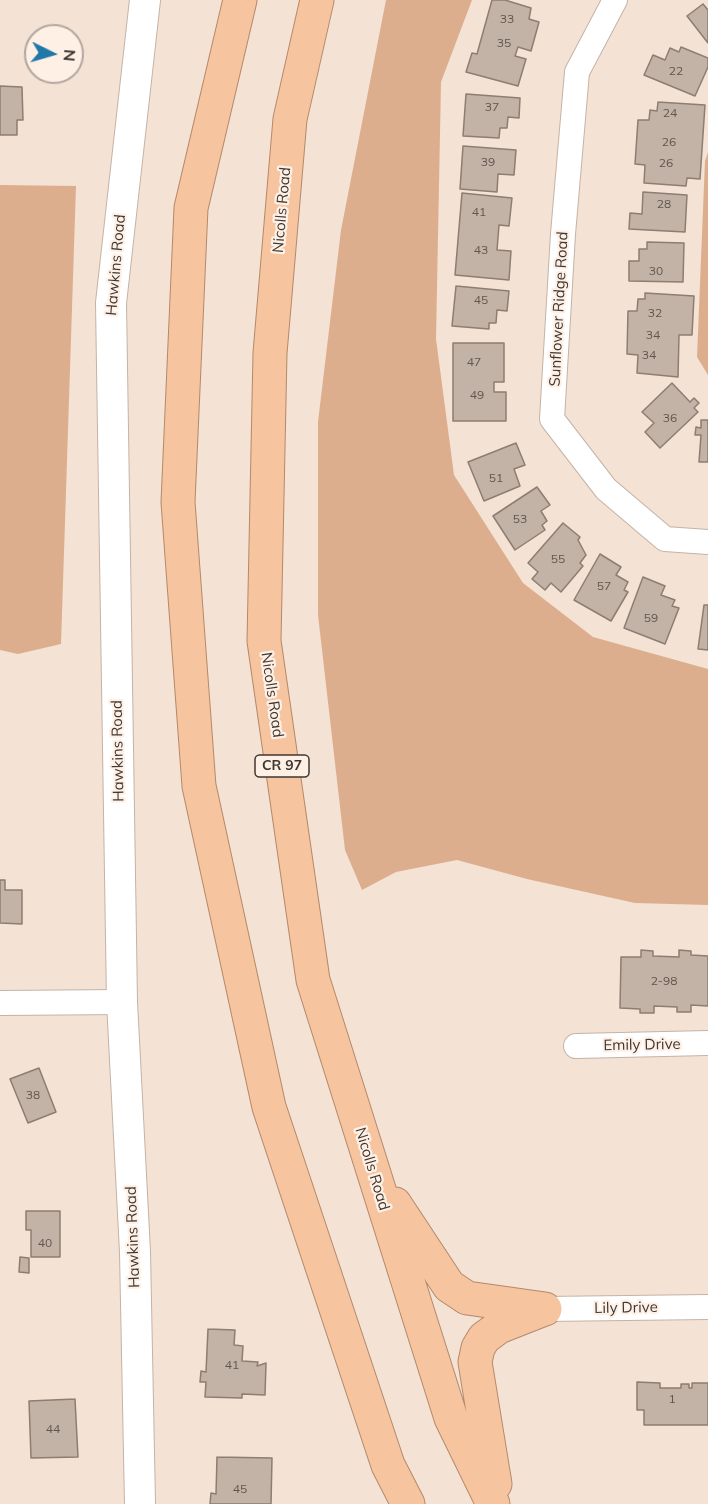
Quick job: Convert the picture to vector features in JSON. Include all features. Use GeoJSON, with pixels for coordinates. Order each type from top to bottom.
{"type":"FeatureCollection","features":[{"type":"Feature","properties":{"kind":"highway"},"geometry":{"type":"LineString","coordinates":[[240,0],[191,208],[178,502],[199,786],[269,1107],[388,1465],[408,1504]]}},
{"type":"Feature","properties":{"kind":"highway","name":"Nicolls Road"},"geometry":{"type":"LineString","coordinates":[[317,0],[290,119],[270,353],[264,641],[313,980],[451,1418],[494,1504]]}},
{"type":"Feature","properties":{"kind":"highway"},"geometry":{"type":"LineString","coordinates":[[373,1170],[449,1286],[466,1298],[545,1309]]}},
{"type":"Feature","properties":{"kind":"highway"},"geometry":{"type":"LineString","coordinates":[[498,1504],[475,1362],[478,1348],[484,1338],[499,1327],[545,1309]]}},
{"type":"Feature","properties":{"kind":"street","name":"Hawkins Road"},"geometry":{"type":"LineString","coordinates":[[140,1504],[135,1252],[122,1002],[111,303],[146,0]]}},
{"type":"Feature","properties":{"kind":"street","name":"Sunflower Ridge Road"},"geometry":{"type":"LineString","coordinates":[[615,0],[577,72],[563,234],[552,419],[606,489],[665,539],[708,542]]}},
{"type":"Feature","properties":{"kind":"street"},"geometry":{"type":"LineString","coordinates":[[0,1003],[122,1002]]}},
{"type":"Feature","properties":{"kind":"street","name":"Emily Drive"},"geometry":{"type":"LineString","coordinates":[[576,1046],[708,1043]]}},
{"type":"Feature","properties":{"kind":"street","name":"Lily Drive"},"geometry":{"type":"LineString","coordinates":[[545,1309],[708,1307]]}},
{"type":"Feature","properties":{"kind":"shaded area"},"geometry":{"type":"Polygon","coordinates":[[[386,0],[472,0],[441,82],[436,339],[454,475],[523,583],[593,637],[708,669],[708,905],[635,903],[527,879],[457,860],[396,872],[362,890],[345,850],[318,615],[318,422],[341,230],[386,0]]]}},
{"type":"Feature","properties":{"kind":"shaded area"},"geometry":{"type":"Polygon","coordinates":[[[708,152],[708,375],[697,357],[705,161],[708,152]]]}},
{"type":"Feature","properties":{"kind":"shaded area"},"geometry":{"type":"Polygon","coordinates":[[[0,185],[76,186],[61,644],[18,654],[0,650],[0,185]]]}},
{"type":"Feature","properties":{"kind":"building"},"geometry":{"type":"Polygon","coordinates":[[[492,0],[505,0],[531,8],[529,19],[539,22],[531,51],[518,47],[515,56],[526,59],[518,86],[466,72],[472,53],[477,54],[492,0]]]}},
{"type":"Feature","properties":{"kind":"building"},"geometry":{"type":"Polygon","coordinates":[[[703,4],[708,10],[708,43],[687,16],[703,4]]]}},
{"type":"Feature","properties":{"kind":"building"},"geometry":{"type":"Polygon","coordinates":[[[681,47],[708,58],[708,67],[695,96],[644,75],[653,55],[665,60],[670,48],[679,52],[681,47]]]}},
{"type":"Feature","properties":{"kind":"building"},"geometry":{"type":"Polygon","coordinates":[[[0,86],[22,87],[23,120],[17,120],[17,135],[0,135],[0,86]]]}},
{"type":"Feature","properties":{"kind":"building"},"geometry":{"type":"Polygon","coordinates":[[[466,94],[520,98],[519,118],[508,117],[507,128],[500,128],[499,138],[463,136],[466,94]]]}},
{"type":"Feature","properties":{"kind":"building"},"geometry":{"type":"Polygon","coordinates":[[[658,102],[705,105],[700,179],[687,178],[686,186],[644,183],[645,165],[635,164],[638,120],[649,120],[650,110],[657,111],[658,102]]]}},
{"type":"Feature","properties":{"kind":"building"},"geometry":{"type":"Polygon","coordinates":[[[463,146],[516,150],[514,175],[498,174],[497,192],[460,189],[463,146]]]}},
{"type":"Feature","properties":{"kind":"building"},"geometry":{"type":"Polygon","coordinates":[[[643,192],[687,195],[685,232],[629,229],[630,213],[642,214],[643,192]]]}},
{"type":"Feature","properties":{"kind":"building"},"geometry":{"type":"Polygon","coordinates":[[[462,193],[512,198],[509,226],[499,225],[497,250],[511,251],[509,280],[455,275],[462,193]]]}},
{"type":"Feature","properties":{"kind":"building"},"geometry":{"type":"Polygon","coordinates":[[[647,242],[684,243],[683,282],[629,281],[629,261],[639,261],[639,249],[647,249],[647,242]]]}},
{"type":"Feature","properties":{"kind":"building"},"geometry":{"type":"Polygon","coordinates":[[[456,286],[509,291],[507,311],[497,310],[496,323],[489,323],[489,329],[452,326],[456,286]]]}},
{"type":"Feature","properties":{"kind":"building"},"geometry":{"type":"Polygon","coordinates":[[[645,293],[694,296],[692,335],[679,335],[678,377],[637,373],[638,355],[627,354],[628,311],[637,311],[638,299],[645,299],[645,293]]]}},
{"type":"Feature","properties":{"kind":"building"},"geometry":{"type":"Polygon","coordinates":[[[453,343],[504,343],[504,382],[494,382],[494,392],[506,392],[506,421],[453,421],[453,343]]]}},
{"type":"Feature","properties":{"kind":"building"},"geometry":{"type":"Polygon","coordinates":[[[672,383],[690,402],[694,398],[699,403],[694,408],[698,412],[660,448],[645,432],[654,423],[642,412],[672,383]]]}},
{"type":"Feature","properties":{"kind":"building"},"geometry":{"type":"Polygon","coordinates":[[[701,420],[708,420],[708,462],[699,462],[701,435],[695,435],[696,427],[701,428],[701,420]]]}},
{"type":"Feature","properties":{"kind":"building"},"geometry":{"type":"Polygon","coordinates":[[[516,443],[525,465],[514,469],[520,486],[484,501],[468,462],[516,443]]]}},
{"type":"Feature","properties":{"kind":"building"},"geometry":{"type":"Polygon","coordinates":[[[537,487],[550,505],[541,511],[547,521],[542,525],[545,530],[515,550],[493,516],[537,487]]]}},
{"type":"Feature","properties":{"kind":"building"},"geometry":{"type":"Polygon","coordinates":[[[563,523],[580,537],[578,540],[586,555],[580,563],[583,566],[561,592],[551,583],[545,590],[532,579],[538,572],[528,563],[563,523]]]}},
{"type":"Feature","properties":{"kind":"building"},"geometry":{"type":"Polygon","coordinates":[[[600,554],[621,567],[616,575],[628,582],[624,590],[628,592],[611,621],[574,600],[600,554]]]}},
{"type":"Feature","properties":{"kind":"building"},"geometry":{"type":"Polygon","coordinates":[[[643,577],[665,586],[661,595],[675,600],[672,606],[679,608],[665,644],[624,628],[643,577]]]}},
{"type":"Feature","properties":{"kind":"building"},"geometry":{"type":"Polygon","coordinates":[[[704,605],[708,605],[708,650],[698,649],[704,605]]]}},
{"type":"Feature","properties":{"kind":"building"},"geometry":{"type":"Polygon","coordinates":[[[0,880],[5,880],[5,890],[22,890],[22,924],[0,923],[0,880]]]}},
{"type":"Feature","properties":{"kind":"building"},"geometry":{"type":"Polygon","coordinates":[[[641,950],[653,951],[653,956],[679,957],[679,950],[691,951],[691,955],[708,956],[708,1006],[691,1005],[691,1012],[677,1012],[677,1007],[654,1006],[654,1013],[640,1013],[640,1009],[620,1008],[621,957],[641,957],[641,950]]]}},
{"type":"Feature","properties":{"kind":"building"},"geometry":{"type":"Polygon","coordinates":[[[39,1068],[56,1112],[28,1123],[10,1079],[39,1068]]]}},
{"type":"Feature","properties":{"kind":"building"},"geometry":{"type":"Polygon","coordinates":[[[26,1211],[60,1211],[60,1257],[31,1257],[31,1230],[26,1230],[26,1211]]]}},
{"type":"Feature","properties":{"kind":"building"},"geometry":{"type":"Polygon","coordinates":[[[20,1257],[29,1258],[29,1273],[19,1272],[20,1257]]]}},
{"type":"Feature","properties":{"kind":"building"},"geometry":{"type":"Polygon","coordinates":[[[208,1329],[235,1330],[234,1345],[243,1346],[242,1361],[258,1362],[257,1366],[266,1363],[265,1395],[242,1394],[242,1398],[205,1397],[206,1382],[200,1382],[201,1371],[206,1372],[208,1329]]]}},
{"type":"Feature","properties":{"kind":"building"},"geometry":{"type":"Polygon","coordinates":[[[637,1382],[660,1383],[660,1388],[681,1388],[681,1384],[689,1384],[689,1388],[692,1388],[692,1383],[708,1383],[708,1425],[644,1425],[644,1410],[637,1410],[637,1382]]]}},
{"type":"Feature","properties":{"kind":"building"},"geometry":{"type":"Polygon","coordinates":[[[75,1399],[78,1457],[31,1458],[29,1401],[75,1399]]]}},
{"type":"Feature","properties":{"kind":"building"},"geometry":{"type":"Polygon","coordinates":[[[217,1457],[272,1458],[271,1504],[210,1504],[211,1493],[216,1494],[217,1457]]]}}]}
